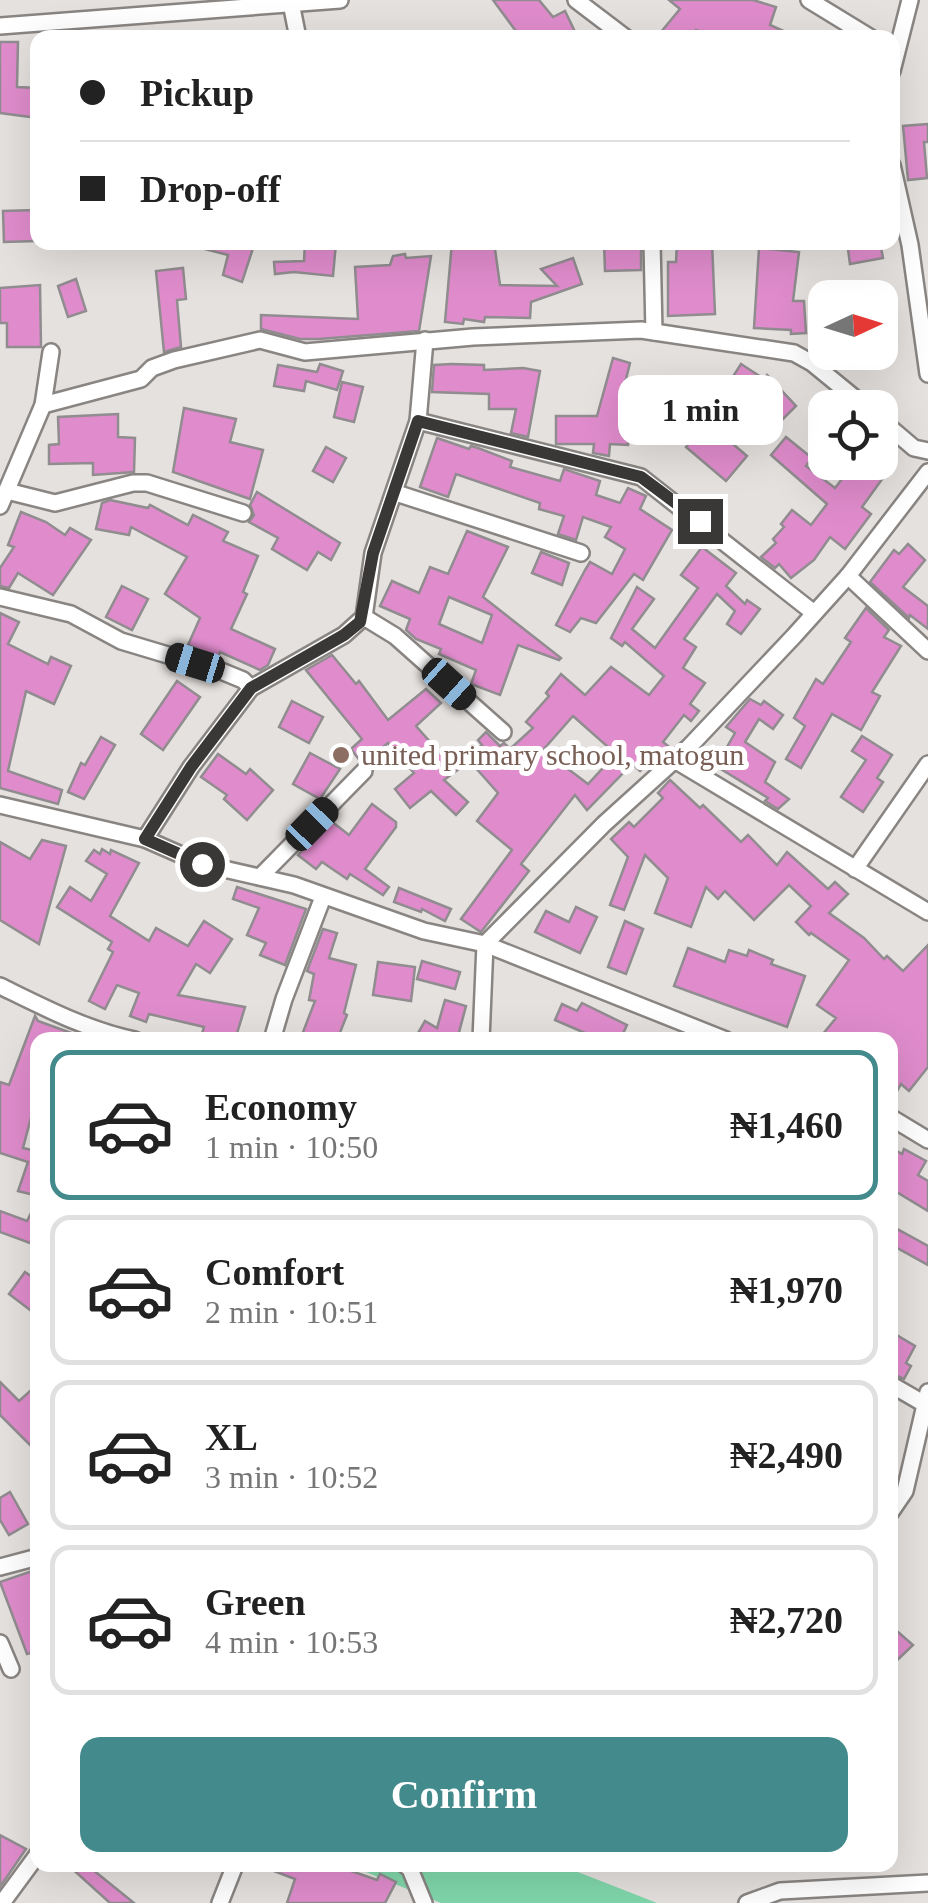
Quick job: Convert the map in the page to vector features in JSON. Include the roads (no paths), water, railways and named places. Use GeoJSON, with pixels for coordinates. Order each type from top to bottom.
{"type":"FeatureCollection","features":[{"type":"Feature","properties":{"kind":"street"},"geometry":{"type":"LineString","coordinates":[[0,26],[340,0]]}},
{"type":"Feature","properties":{"kind":"street"},"geometry":{"type":"LineString","coordinates":[[576,0],[615,30]]}},
{"type":"Feature","properties":{"kind":"street"},"geometry":{"type":"LineString","coordinates":[[809,0],[858,30]]}},
{"type":"Feature","properties":{"kind":"street"},"geometry":{"type":"LineString","coordinates":[[900,32],[910,0]]}},
{"type":"Feature","properties":{"kind":"street"},"geometry":{"type":"LineString","coordinates":[[291,3],[296,30]]}},
{"type":"Feature","properties":{"kind":"street"},"geometry":{"type":"LineString","coordinates":[[128,30],[130,18]]}},
{"type":"Feature","properties":{"kind":"street"},"geometry":{"type":"LineString","coordinates":[[900,201],[928,374]]}},
{"type":"Feature","properties":{"kind":"street"},"geometry":{"type":"LineString","coordinates":[[910,245],[928,244]]}},
{"type":"Feature","properties":{"kind":"street"},"geometry":{"type":"LineString","coordinates":[[652,250],[654,332]]}},
{"type":"Feature","properties":{"kind":"street"},"geometry":{"type":"LineString","coordinates":[[42,404],[141,379],[152,368],[174,360],[247,341],[268,340],[304,352],[424,340],[654,332],[794,353],[845,390]]}},
{"type":"Feature","properties":{"kind":"street"},"geometry":{"type":"LineString","coordinates":[[145,839],[191,767],[251,688],[344,635],[364,616],[373,553],[418,421],[424,340]]}},
{"type":"Feature","properties":{"kind":"street"},"geometry":{"type":"LineString","coordinates":[[51,352],[42,404],[4,499],[56,503],[146,483],[242,513]]}},
{"type":"Feature","properties":{"kind":"street"},"geometry":{"type":"LineString","coordinates":[[418,421],[641,477],[814,613]]}},
{"type":"Feature","properties":{"kind":"street"},"geometry":{"type":"LineString","coordinates":[[898,434],[914,448],[928,451]]}},
{"type":"Feature","properties":{"kind":"street"},"geometry":{"type":"LineString","coordinates":[[481,1032],[486,944],[604,824],[688,747],[814,613],[848,576],[928,472]]}},
{"type":"Feature","properties":{"kind":"street"},"geometry":{"type":"LineString","coordinates":[[396,493],[581,553]]}},
{"type":"Feature","properties":{"kind":"street"},"geometry":{"type":"LineString","coordinates":[[848,576],[928,652]]}},
{"type":"Feature","properties":{"kind":"street"},"geometry":{"type":"LineString","coordinates":[[0,596],[71,614],[121,641],[221,671],[243,680],[251,688]]}},
{"type":"Feature","properties":{"kind":"street"},"geometry":{"type":"LineString","coordinates":[[364,616],[395,636],[503,732]]}},
{"type":"Feature","properties":{"kind":"street"},"geometry":{"type":"LineString","coordinates":[[674,759],[928,912]]}},
{"type":"Feature","properties":{"kind":"street"},"geometry":{"type":"LineString","coordinates":[[855,869],[928,764]]}},
{"type":"Feature","properties":{"kind":"street"},"geometry":{"type":"LineString","coordinates":[[260,877],[364,771]]}},
{"type":"Feature","properties":{"kind":"street"},"geometry":{"type":"LineString","coordinates":[[0,805],[145,839],[202,864],[260,877],[424,932],[486,944],[706,1032]]}},
{"type":"Feature","properties":{"kind":"street"},"geometry":{"type":"LineString","coordinates":[[275,1032],[324,898]]}},
{"type":"Feature","properties":{"kind":"street"},"geometry":{"type":"LineString","coordinates":[[0,986],[108,1032]]}},
{"type":"Feature","properties":{"kind":"street"},"geometry":{"type":"LineString","coordinates":[[898,1122],[928,1140]]}},
{"type":"Feature","properties":{"kind":"street"},"geometry":{"type":"LineString","coordinates":[[898,1387],[927,1400],[905,1491],[898,1501]]}},
{"type":"Feature","properties":{"kind":"street"},"geometry":{"type":"LineString","coordinates":[[0,1566],[30,1560]]}},
{"type":"Feature","properties":{"kind":"street"},"geometry":{"type":"LineString","coordinates":[[0,1643],[11,1669]]}},
{"type":"Feature","properties":{"kind":"street"},"geometry":{"type":"LineString","coordinates":[[2,1903],[30,1865]]}},
{"type":"Feature","properties":{"kind":"street"},"geometry":{"type":"LineString","coordinates":[[220,1903],[233,1872]]}},
{"type":"Feature","properties":{"kind":"street"},"geometry":{"type":"LineString","coordinates":[[411,1872],[424,1903]]}},
{"type":"Feature","properties":{"kind":"street"},"geometry":{"type":"LineString","coordinates":[[748,1903],[780,1891],[871,1883],[928,1883]]}},
{"type":"Feature","properties":{"kind":"place","name":"united primary school, matogun"},"geometry":{"type":"Point","coordinates":[341,755]}}]}
